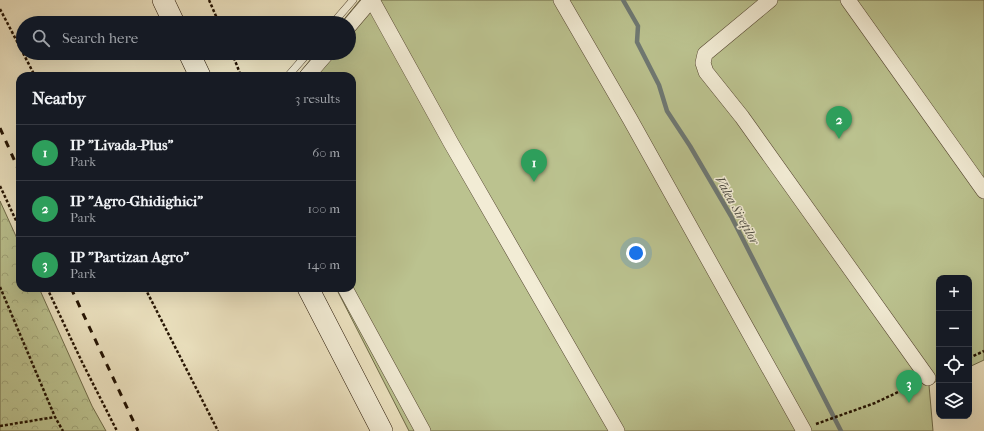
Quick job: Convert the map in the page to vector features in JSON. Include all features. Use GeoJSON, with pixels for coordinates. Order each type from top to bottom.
{"type":"FeatureCollection","features":[{"type":"Feature","properties":{"kind":"street"},"geometry":{"type":"LineString","coordinates":[[163,0],[171,16]]}},
{"type":"Feature","properties":{"kind":"street"},"geometry":{"type":"LineString","coordinates":[[356,18],[371,0],[450,143],[618,431]]}},
{"type":"Feature","properties":{"kind":"street"},"geometry":{"type":"LineString","coordinates":[[561,0],[630,119],[804,431]]}},
{"type":"Feature","properties":{"kind":"street"},"geometry":{"type":"LineString","coordinates":[[770,0],[705,54],[703,63],[706,72],[742,117],[928,378]]}},
{"type":"Feature","properties":{"kind":"street"},"geometry":{"type":"LineString","coordinates":[[848,0],[984,191]]}},
{"type":"Feature","properties":{"kind":"street"},"geometry":{"type":"LineString","coordinates":[[192,60],[198,72]]}},
{"type":"Feature","properties":{"kind":"street"},"geometry":{"type":"LineString","coordinates":[[310,72],[321,60]]}},
{"type":"Feature","properties":{"kind":"street"},"geometry":{"type":"LineString","coordinates":[[310,292],[382,431]]}},
{"type":"Feature","properties":{"kind":"street"},"geometry":{"type":"LineString","coordinates":[[347,292],[423,431]]}},
{"type":"Feature","properties":{"kind":"lane"},"geometry":{"type":"LineString","coordinates":[[339,16],[353,0]]}},
{"type":"Feature","properties":{"kind":"lane"},"geometry":{"type":"LineString","coordinates":[[291,72],[302,60]]}},
{"type":"Feature","properties":{"kind":"path"},"geometry":{"type":"LineString","coordinates":[[209,0],[216,16]]}},
{"type":"Feature","properties":{"kind":"path"},"geometry":{"type":"LineString","coordinates":[[0,9],[16,40]]}},
{"type":"Feature","properties":{"kind":"path"},"geometry":{"type":"LineString","coordinates":[[27,60],[33,72]]}},
{"type":"Feature","properties":{"kind":"path"},"geometry":{"type":"LineString","coordinates":[[235,60],[239,72]]}},
{"type":"Feature","properties":{"kind":"path"},"geometry":{"type":"LineString","coordinates":[[0,186],[16,220]]}},
{"type":"Feature","properties":{"kind":"path"},"geometry":{"type":"LineString","coordinates":[[0,287],[62,431]]}},
{"type":"Feature","properties":{"kind":"path"},"geometry":{"type":"LineString","coordinates":[[49,292],[117,431]]}},
{"type":"Feature","properties":{"kind":"path"},"geometry":{"type":"LineString","coordinates":[[147,292],[218,431]]}},
{"type":"Feature","properties":{"kind":"path"},"geometry":{"type":"LineString","coordinates":[[972,357],[984,351]]}},
{"type":"Feature","properties":{"kind":"path"},"geometry":{"type":"LineString","coordinates":[[827,419],[875,403],[928,378]]}},
{"type":"Feature","properties":{"kind":"path"},"geometry":{"type":"LineString","coordinates":[[0,426],[55,417]]}},
{"type":"Feature","properties":{"kind":"green space"},"geometry":{"type":"Polygon","coordinates":[[[360,0],[984,0],[984,360],[972,366],[972,275],[936,275],[936,382],[929,385],[933,431],[409,431],[338,292],[356,292],[356,72],[300,72],[310,60],[356,60],[356,16],[347,16],[360,0]]]}},
{"type":"Feature","properties":{"kind":"green space"},"geometry":{"type":"Polygon","coordinates":[[[0,201],[16,236],[16,292],[41,292],[92,406],[106,431],[0,431],[0,201]]]}},
{"type":"Feature","properties":{"kind":"waterway","name":"Valea Sireților"},"geometry":{"type":"LineString","coordinates":[[623,0],[638,26],[637,42],[659,85],[667,111],[690,146],[731,216],[841,431]]}},
{"type":"Feature","properties":{"kind":"railway"},"geometry":{"type":"LineString","coordinates":[[0,128],[16,164]]}},
{"type":"Feature","properties":{"kind":"railway"},"geometry":{"type":"LineString","coordinates":[[73,292],[138,431]]}},
{"type":"Feature","properties":{"kind":"place","name":"IP \"Agro-Ghidighici\""},"geometry":{"type":"Point","coordinates":[839,139]}},
{"type":"Feature","properties":{"kind":"place","name":"IP \"Livada-Plus\""},"geometry":{"type":"Point","coordinates":[534,182]}},
{"type":"Feature","properties":{"kind":"place","name":"IP \"Partizan Agro\""},"geometry":{"type":"Point","coordinates":[909,403]}}]}
